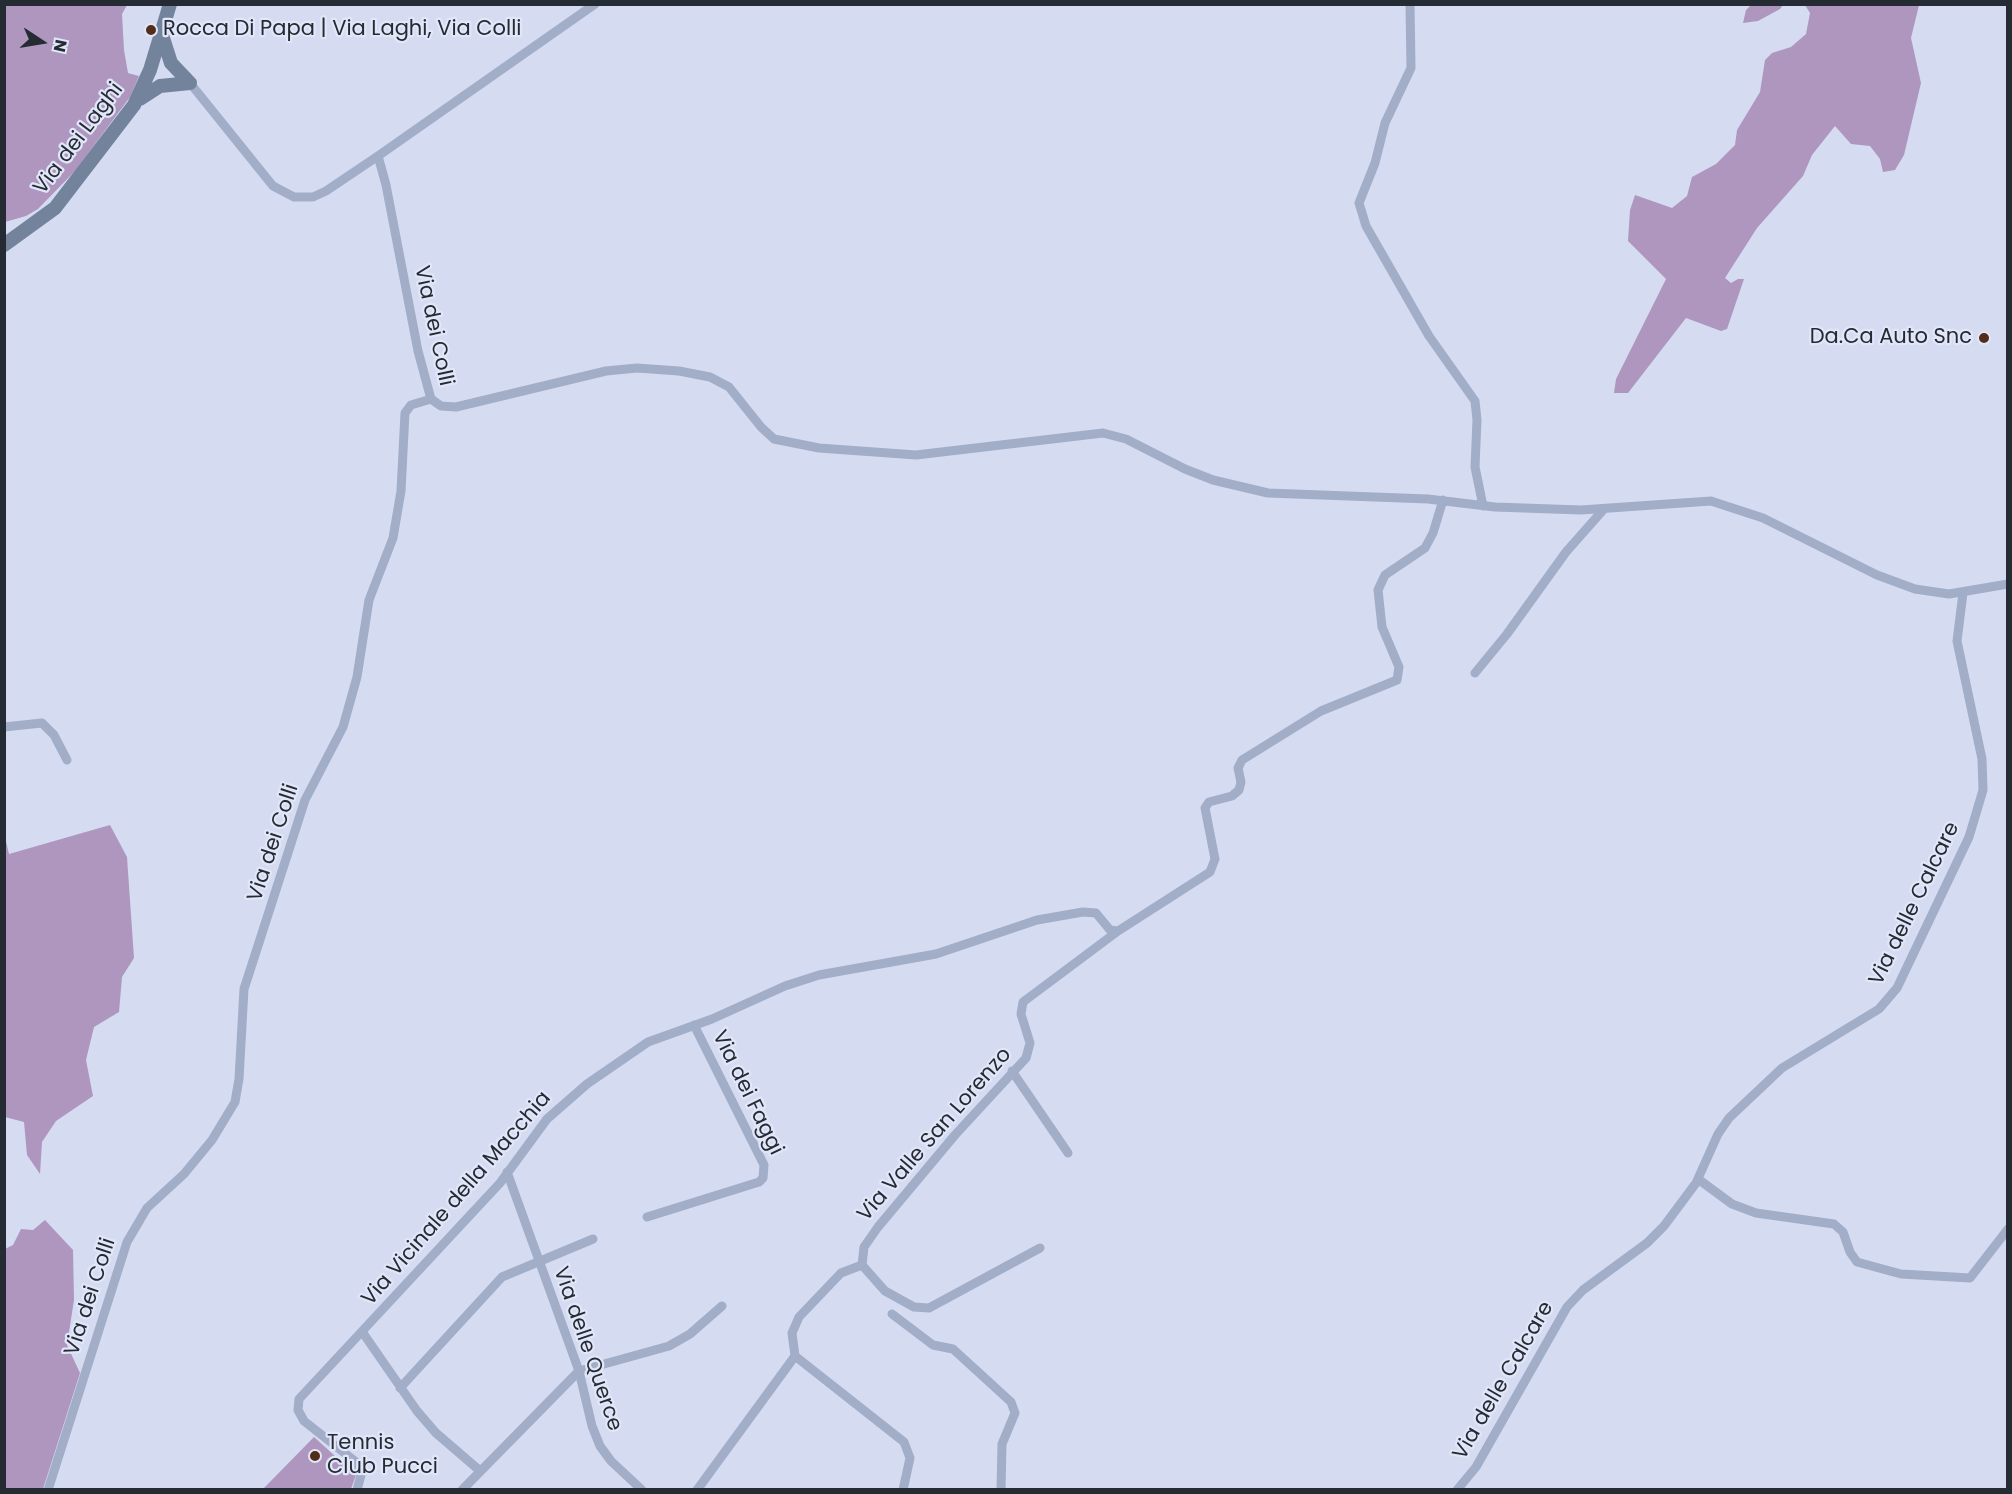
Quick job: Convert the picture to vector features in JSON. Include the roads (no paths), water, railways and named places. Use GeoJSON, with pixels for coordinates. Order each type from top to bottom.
{"type":"FeatureCollection","features":[{"type":"Feature","properties":{"kind":"main road","name":"Via dei Laghi"},"geometry":{"type":"LineString","coordinates":[[4,245],[55,208],[134,105],[150,70],[170,4]]}},
{"type":"Feature","properties":{"kind":"main road"},"geometry":{"type":"LineString","coordinates":[[162,34],[174,69],[190,83]]}},
{"type":"Feature","properties":{"kind":"main road"},"geometry":{"type":"LineString","coordinates":[[150,70],[174,69]]}},
{"type":"Feature","properties":{"kind":"main road"},"geometry":{"type":"LineString","coordinates":[[150,70],[158,79],[167,84]]}},
{"type":"Feature","properties":{"kind":"main road"},"geometry":{"type":"LineString","coordinates":[[134,105],[150,91],[167,84],[190,83]]}},
{"type":"Feature","properties":{"kind":"street"},"geometry":{"type":"LineString","coordinates":[[190,83],[270,182],[287,194],[303,198],[321,194],[595,4]]}},
{"type":"Feature","properties":{"kind":"street"},"geometry":{"type":"LineString","coordinates":[[1410,4],[1412,65],[1385,123],[1373,167],[1361,192],[1359,203],[1366,226],[1429,336],[1475,401],[1477,420],[1475,467],[1483,506]]}},
{"type":"Feature","properties":{"kind":"street","name":"Via dei Colli"},"geometry":{"type":"LineString","coordinates":[[48,1490],[127,1242],[145,1212],[193,1165],[219,1131],[233,1107],[239,1079],[245,985],[305,800],[343,727],[357,677],[369,600],[393,538],[401,491],[405,413],[411,405],[431,399],[418,351],[387,185],[378,156]]}},
{"type":"Feature","properties":{"kind":"street"},"geometry":{"type":"LineString","coordinates":[[431,399],[441,406],[456,407],[606,371],[630,368],[666,369],[692,373],[723,382],[740,397],[769,435],[785,442],[819,448],[916,455],[1103,433],[1132,441],[1192,472],[1239,487],[1297,495],[1443,500],[1483,506],[1604,509],[1700,501],[1725,504],[1770,521],[1902,585],[1938,594],[1963,593],[2007,584]]}},
{"type":"Feature","properties":{"kind":"street"},"geometry":{"type":"LineString","coordinates":[[1118,931],[1213,868],[1215,860],[1205,808],[1209,802],[1237,792],[1240,784],[1238,768],[1244,758],[1328,708],[1397,680],[1400,667],[1381,623],[1378,587],[1385,575],[1425,548],[1435,529],[1443,500]]}},
{"type":"Feature","properties":{"kind":"street"},"geometry":{"type":"LineString","coordinates":[[1475,673],[1507,634],[1566,552],[1604,509]]}},
{"type":"Feature","properties":{"kind":"street","name":"Via delle Calcare"},"geometry":{"type":"LineString","coordinates":[[1457,1490],[1481,1458],[1567,1307],[1583,1290],[1660,1231],[1698,1179],[1722,1127],[1747,1099],[1787,1065],[1880,1009],[1892,996],[1967,843],[1980,804],[1984,776],[1958,648],[1958,622],[1963,593]]}},
{"type":"Feature","properties":{"kind":"street"},"geometry":{"type":"LineString","coordinates":[[4,727],[42,723],[54,735],[67,760]]}},
{"type":"Feature","properties":{"kind":"street","name":"Via Vicinale della Macchia"},"geometry":{"type":"LineString","coordinates":[[357,1490],[361,1475],[356,1462],[304,1421],[297,1407],[303,1393],[363,1333],[507,1172],[547,1119],[587,1084],[648,1042],[811,977],[936,954],[1037,920],[1089,911],[1101,916],[1110,930],[1118,931]]}},
{"type":"Feature","properties":{"kind":"street","name":"Via Valle San Lorenzo"},"geometry":{"type":"LineString","coordinates":[[862,1265],[863,1250],[869,1238],[1012,1071],[1026,1058],[1030,1049],[1021,1011],[1023,1002],[1118,931]]}},
{"type":"Feature","properties":{"kind":"street","name":"Via dei Faggi"},"geometry":{"type":"LineString","coordinates":[[647,1217],[759,1182],[763,1178],[764,1165],[694,1025]]}},
{"type":"Feature","properties":{"kind":"street"},"geometry":{"type":"LineString","coordinates":[[1012,1071],[1068,1153]]}},
{"type":"Feature","properties":{"kind":"street","name":"Via delle Querce"},"geometry":{"type":"LineString","coordinates":[[507,1172],[579,1371],[592,1426],[600,1446],[611,1461],[642,1490]]}},
{"type":"Feature","properties":{"kind":"street"},"geometry":{"type":"LineString","coordinates":[[1698,1179],[1732,1204],[1756,1213],[1836,1224],[1843,1232],[1850,1252],[1857,1262],[1901,1274],[1970,1278],[2007,1229]]}},
{"type":"Feature","properties":{"kind":"street"},"geometry":{"type":"LineString","coordinates":[[400,1388],[494,1283],[513,1270],[593,1239]]}},
{"type":"Feature","properties":{"kind":"street"},"geometry":{"type":"LineString","coordinates":[[697,1490],[795,1356],[792,1333],[799,1317],[840,1273],[862,1265],[885,1292],[914,1306],[929,1308],[1040,1248]]}},
{"type":"Feature","properties":{"kind":"street"},"geometry":{"type":"LineString","coordinates":[[462,1490],[479,1470],[579,1371],[669,1346],[690,1334],[722,1306]]}},
{"type":"Feature","properties":{"kind":"street"},"geometry":{"type":"LineString","coordinates":[[892,1314],[933,1345],[953,1349],[1013,1405],[1014,1417],[1002,1444],[1001,1490]]}},
{"type":"Feature","properties":{"kind":"street"},"geometry":{"type":"LineString","coordinates":[[363,1333],[400,1388],[436,1433],[479,1470]]}},
{"type":"Feature","properties":{"kind":"street"},"geometry":{"type":"LineString","coordinates":[[795,1356],[904,1442],[910,1458],[903,1490]]}},
{"type":"Feature","properties":{"kind":"place","name":"Rocca Di Papa | Via Laghi, Via Colli"},"geometry":{"type":"Point","coordinates":[151,30]}},
{"type":"Feature","properties":{"kind":"place","name":"Da.Ca Auto Snc"},"geometry":{"type":"Point","coordinates":[1984,338]}},
{"type":"Feature","properties":{"kind":"place","name":"Tennis Club Pucci"},"geometry":{"type":"Point","coordinates":[315,1456]}}]}
